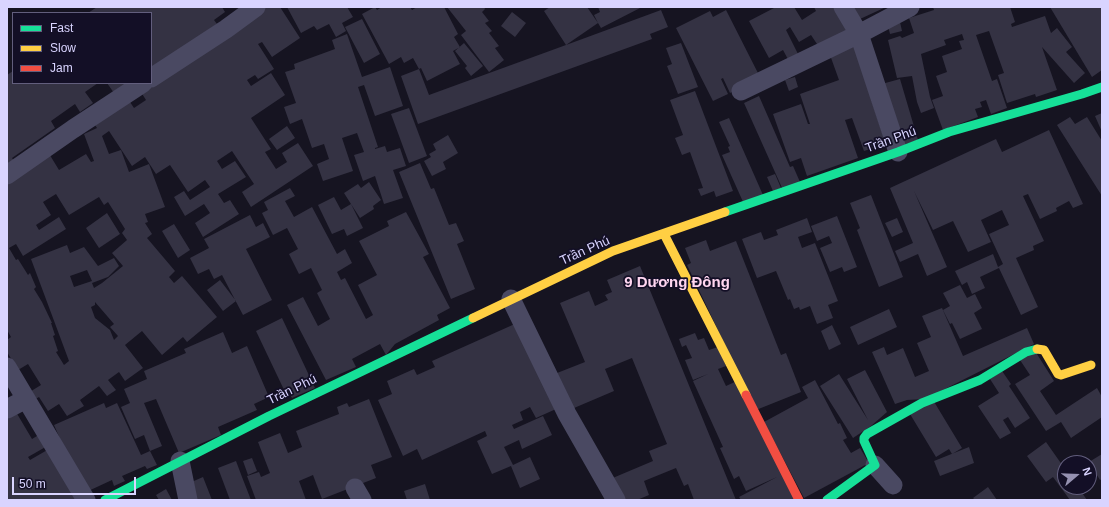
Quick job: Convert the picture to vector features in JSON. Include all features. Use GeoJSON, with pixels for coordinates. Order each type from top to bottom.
{"type":"FeatureCollection","features":[{"type":"Feature","properties":{"kind":"street"},"geometry":{"type":"LineString","coordinates":[[152,77],[226,29],[256,7]]}},
{"type":"Feature","properties":{"kind":"street"},"geometry":{"type":"LineString","coordinates":[[843,7],[859,34],[898,152]]}},
{"type":"Feature","properties":{"kind":"street"},"geometry":{"type":"LineString","coordinates":[[741,91],[859,34],[910,7]]}},
{"type":"Feature","properties":{"kind":"street"},"geometry":{"type":"LineString","coordinates":[[7,175],[72,129],[141,84]]}},
{"type":"Feature","properties":{"kind":"street","name":"Trần Phú"},"geometry":{"type":"LineString","coordinates":[[105,500],[269,416],[613,251],[898,152],[949,132],[1102,87]]}},
{"type":"Feature","properties":{"kind":"street"},"geometry":{"type":"LineString","coordinates":[[664,234],[799,500]]}},
{"type":"Feature","properties":{"kind":"street"},"geometry":{"type":"LineString","coordinates":[[511,299],[567,414],[616,500]]}},
{"type":"Feature","properties":{"kind":"street"},"geometry":{"type":"LineString","coordinates":[[893,485],[875,465],[864,441],[867,434],[922,403],[980,380],[1026,352],[1034,349],[1044,350],[1058,374],[1061,375],[1091,365]]}},
{"type":"Feature","properties":{"kind":"street"},"geometry":{"type":"LineString","coordinates":[[7,367],[86,500]]}},
{"type":"Feature","properties":{"kind":"street"},"geometry":{"type":"LineString","coordinates":[[7,409],[26,399]]}},
{"type":"Feature","properties":{"kind":"street"},"geometry":{"type":"LineString","coordinates":[[180,461],[188,500]]}},
{"type":"Feature","properties":{"kind":"street"},"geometry":{"type":"LineString","coordinates":[[827,500],[875,465]]}},
{"type":"Feature","properties":{"kind":"building"},"geometry":{"type":"Polygon","coordinates":[[[97,7],[222,7],[225,12],[214,20],[217,24],[152,69],[152,12],[90,12],[97,7]]]}},
{"type":"Feature","properties":{"kind":"building"},"geometry":{"type":"Polygon","coordinates":[[[265,7],[280,7],[300,38],[272,57],[262,42],[258,44],[274,69],[258,79],[255,75],[247,80],[251,86],[271,73],[285,95],[251,118],[271,149],[265,152],[276,169],[287,162],[282,153],[298,143],[313,166],[251,207],[242,192],[254,184],[232,151],[217,161],[222,169],[235,161],[246,177],[218,194],[224,203],[230,200],[239,214],[203,237],[195,223],[210,213],[204,204],[185,216],[174,197],[184,191],[190,200],[210,187],[205,180],[188,192],[170,165],[156,174],[145,157],[132,166],[109,131],[102,136],[109,154],[121,150],[129,172],[149,164],[165,207],[145,214],[148,222],[145,223],[152,234],[147,238],[175,271],[169,277],[174,283],[182,276],[217,317],[187,342],[183,337],[162,355],[142,331],[125,345],[143,368],[125,381],[119,372],[108,380],[116,390],[107,396],[99,386],[80,400],[84,406],[67,416],[59,404],[48,411],[39,397],[32,401],[28,393],[41,385],[28,364],[18,370],[7,352],[7,340],[11,337],[7,330],[7,180],[48,152],[59,170],[86,154],[91,162],[94,161],[84,134],[97,128],[91,119],[128,99],[134,108],[146,100],[139,89],[147,84],[152,84],[152,81],[265,7]],[[56,194],[43,202],[51,215],[36,225],[39,230],[59,217],[66,229],[23,256],[16,244],[9,248],[28,275],[30,273],[36,287],[34,289],[52,323],[55,335],[53,336],[58,351],[56,352],[64,365],[69,361],[31,259],[67,245],[70,253],[84,247],[98,266],[114,258],[119,266],[108,277],[92,283],[94,288],[123,266],[112,253],[127,240],[122,233],[125,229],[108,202],[104,205],[99,197],[69,215],[56,194]],[[87,270],[70,276],[74,287],[92,281],[87,270]],[[95,302],[95,305],[91,307],[95,318],[110,330],[114,340],[118,336],[110,327],[114,324],[95,302]]]}},
{"type":"Feature","properties":{"kind":"building"},"geometry":{"type":"Polygon","coordinates":[[[287,7],[347,7],[353,17],[342,23],[346,31],[336,37],[329,24],[317,30],[314,26],[301,33],[287,7]]]}},
{"type":"Feature","properties":{"kind":"building"},"geometry":{"type":"Polygon","coordinates":[[[375,7],[377,10],[382,7],[410,7],[412,10],[417,7],[444,7],[458,34],[454,37],[460,47],[453,51],[460,64],[427,81],[421,68],[419,69],[413,58],[404,63],[401,57],[389,64],[362,14],[375,7]]]}},
{"type":"Feature","properties":{"kind":"building"},"geometry":{"type":"Polygon","coordinates":[[[447,7],[484,7],[485,9],[482,12],[489,21],[485,23],[492,31],[489,33],[499,46],[495,48],[504,60],[489,72],[461,35],[466,31],[447,7]]]}},
{"type":"Feature","properties":{"kind":"building"},"geometry":{"type":"Polygon","coordinates":[[[550,7],[587,7],[598,23],[566,45],[544,11],[550,7]]]}},
{"type":"Feature","properties":{"kind":"building"},"geometry":{"type":"Polygon","coordinates":[[[598,7],[642,7],[601,28],[594,15],[600,12],[598,7]]]}},
{"type":"Feature","properties":{"kind":"building"},"geometry":{"type":"Polygon","coordinates":[[[774,7],[794,7],[802,20],[816,11],[814,7],[841,7],[851,31],[821,50],[811,35],[799,42],[790,27],[786,30],[800,58],[790,63],[783,50],[769,58],[749,21],[774,7]]]}},
{"type":"Feature","properties":{"kind":"building"},"geometry":{"type":"Polygon","coordinates":[[[853,7],[886,7],[860,19],[853,7]]]}},
{"type":"Feature","properties":{"kind":"building"},"geometry":{"type":"Polygon","coordinates":[[[933,7],[1010,7],[1015,22],[1011,24],[1012,27],[1045,16],[1051,33],[1057,28],[1072,47],[1066,52],[1085,73],[1074,83],[1042,47],[1057,90],[1036,97],[1035,94],[1007,103],[998,75],[1004,73],[989,31],[976,35],[992,81],[997,79],[1007,108],[991,114],[986,100],[980,102],[982,107],[975,109],[978,117],[943,130],[932,100],[943,96],[936,76],[947,72],[942,56],[962,49],[959,41],[964,40],[962,34],[944,40],[946,45],[921,54],[930,97],[934,108],[921,113],[917,102],[912,76],[897,78],[888,40],[900,36],[902,38],[914,33],[909,18],[934,10],[933,7]]]}},
{"type":"Feature","properties":{"kind":"building"},"geometry":{"type":"Polygon","coordinates":[[[1050,7],[1102,7],[1102,70],[1092,77],[1050,7]]]}},
{"type":"Feature","properties":{"kind":"building"},"geometry":{"type":"Polygon","coordinates":[[[661,10],[668,27],[650,34],[652,39],[418,124],[401,76],[419,69],[429,95],[661,10]]]}},
{"type":"Feature","properties":{"kind":"building"},"geometry":{"type":"Polygon","coordinates":[[[726,10],[760,77],[730,93],[723,78],[721,79],[728,94],[713,101],[676,28],[710,11],[713,17],[726,10]]]}},
{"type":"Feature","properties":{"kind":"building"},"geometry":{"type":"Polygon","coordinates":[[[512,12],[526,23],[515,37],[501,26],[512,12]]]}},
{"type":"Feature","properties":{"kind":"building"},"geometry":{"type":"Polygon","coordinates":[[[362,19],[380,54],[364,63],[345,27],[362,19]]]}},
{"type":"Feature","properties":{"kind":"building"},"geometry":{"type":"Polygon","coordinates":[[[900,22],[902,31],[890,34],[888,26],[900,22]]]}},
{"type":"Feature","properties":{"kind":"building"},"geometry":{"type":"Polygon","coordinates":[[[347,34],[362,77],[390,67],[403,106],[375,116],[364,85],[358,87],[378,147],[375,149],[385,146],[387,152],[400,148],[406,166],[393,170],[403,198],[384,204],[375,176],[363,181],[354,155],[364,152],[357,133],[342,138],[353,171],[323,181],[317,164],[329,159],[324,144],[312,148],[302,119],[290,124],[284,107],[296,103],[285,72],[295,69],[294,64],[335,49],[332,40],[347,34]]]}},
{"type":"Feature","properties":{"kind":"building"},"geometry":{"type":"Polygon","coordinates":[[[464,43],[483,66],[471,76],[465,68],[467,66],[455,51],[464,43]]]}},
{"type":"Feature","properties":{"kind":"building"},"geometry":{"type":"Polygon","coordinates":[[[681,43],[698,87],[678,94],[667,66],[672,64],[666,48],[681,43]]]}},
{"type":"Feature","properties":{"kind":"building"},"geometry":{"type":"Polygon","coordinates":[[[858,45],[876,97],[871,99],[886,144],[864,151],[852,118],[845,120],[858,158],[807,176],[801,158],[790,162],[773,114],[801,104],[808,124],[810,124],[800,94],[839,80],[830,55],[858,45]]]}},
{"type":"Feature","properties":{"kind":"building"},"geometry":{"type":"Polygon","coordinates":[[[12,72],[12,84],[97,84],[85,92],[93,103],[80,112],[75,104],[51,121],[55,128],[12,158],[14,161],[7,166],[7,75],[12,72]]]}},
{"type":"Feature","properties":{"kind":"building"},"geometry":{"type":"Polygon","coordinates":[[[795,77],[798,87],[789,91],[785,80],[795,77]]]}},
{"type":"Feature","properties":{"kind":"building"},"geometry":{"type":"Polygon","coordinates":[[[900,79],[918,140],[897,147],[878,85],[900,79]]]}},
{"type":"Feature","properties":{"kind":"building"},"geometry":{"type":"Polygon","coordinates":[[[108,84],[127,84],[114,93],[108,84]]]}},
{"type":"Feature","properties":{"kind":"building"},"geometry":{"type":"Polygon","coordinates":[[[695,91],[733,191],[716,197],[714,191],[701,196],[698,189],[703,188],[690,152],[682,155],[675,138],[683,135],[670,100],[695,91]]]}},
{"type":"Feature","properties":{"kind":"building"},"geometry":{"type":"Polygon","coordinates":[[[759,96],[790,167],[793,166],[800,182],[783,190],[744,103],[759,96]]]}},
{"type":"Feature","properties":{"kind":"building"},"geometry":{"type":"Polygon","coordinates":[[[409,108],[427,156],[409,163],[391,114],[409,108]]]}},
{"type":"Feature","properties":{"kind":"building"},"geometry":{"type":"Polygon","coordinates":[[[1102,113],[1102,132],[1095,116],[1102,113]]]}},
{"type":"Feature","properties":{"kind":"building"},"geometry":{"type":"Polygon","coordinates":[[[1070,117],[1075,124],[1087,117],[1102,141],[1102,196],[1057,125],[1070,117]]]}},
{"type":"Feature","properties":{"kind":"building"},"geometry":{"type":"Polygon","coordinates":[[[729,118],[763,195],[744,204],[722,155],[730,152],[728,147],[730,146],[719,122],[729,118]]]}},
{"type":"Feature","properties":{"kind":"building"},"geometry":{"type":"Polygon","coordinates":[[[287,126],[295,138],[277,150],[269,139],[287,126]]]}},
{"type":"Feature","properties":{"kind":"building"},"geometry":{"type":"Polygon","coordinates":[[[1049,130],[1083,204],[1073,208],[1069,201],[1056,208],[1057,211],[1040,219],[1028,194],[1023,196],[1044,241],[1033,246],[1034,250],[1016,258],[1038,307],[1021,315],[999,268],[980,277],[985,288],[972,294],[967,282],[962,285],[955,271],[993,254],[998,267],[1003,264],[989,234],[1009,225],[1002,210],[981,220],[991,242],[968,252],[953,221],[933,230],[914,191],[947,267],[927,276],[918,254],[900,262],[895,251],[913,243],[890,188],[996,139],[1002,152],[1049,130]]]}},
{"type":"Feature","properties":{"kind":"building"},"geometry":{"type":"Polygon","coordinates":[[[448,135],[458,153],[443,162],[446,169],[432,176],[424,161],[431,157],[429,154],[436,150],[433,144],[448,135]]]}},
{"type":"Feature","properties":{"kind":"building"},"geometry":{"type":"Polygon","coordinates":[[[420,163],[431,189],[434,188],[449,225],[456,223],[464,241],[457,244],[475,289],[451,299],[399,172],[420,163]]]}},
{"type":"Feature","properties":{"kind":"building"},"geometry":{"type":"Polygon","coordinates":[[[775,174],[781,188],[773,191],[767,177],[775,174]]]}},
{"type":"Feature","properties":{"kind":"building"},"geometry":{"type":"Polygon","coordinates":[[[369,182],[381,200],[373,206],[374,209],[360,218],[344,193],[358,184],[361,188],[369,182]]]}},
{"type":"Feature","properties":{"kind":"building"},"geometry":{"type":"Polygon","coordinates":[[[290,188],[295,196],[285,201],[294,217],[312,207],[337,254],[345,249],[352,263],[337,272],[341,280],[345,278],[366,319],[373,315],[358,285],[377,275],[359,241],[389,226],[387,221],[406,212],[429,254],[423,257],[450,308],[437,315],[439,320],[395,344],[386,355],[380,344],[352,359],[356,367],[326,380],[287,305],[303,297],[318,326],[330,319],[317,293],[322,290],[311,268],[299,274],[289,254],[298,249],[287,228],[273,235],[262,213],[268,210],[264,202],[290,188]]]}},
{"type":"Feature","properties":{"kind":"building"},"geometry":{"type":"Polygon","coordinates":[[[871,195],[903,277],[879,287],[857,230],[860,228],[850,203],[871,195]]]}},
{"type":"Feature","properties":{"kind":"building"},"geometry":{"type":"Polygon","coordinates":[[[334,197],[341,210],[351,204],[363,228],[347,236],[344,229],[332,234],[318,205],[334,197]]]}},
{"type":"Feature","properties":{"kind":"building"},"geometry":{"type":"Polygon","coordinates":[[[107,213],[120,234],[99,248],[86,228],[107,213]]]}},
{"type":"Feature","properties":{"kind":"building"},"geometry":{"type":"Polygon","coordinates":[[[250,215],[256,227],[263,223],[270,237],[246,249],[272,300],[243,315],[222,275],[214,279],[209,269],[198,274],[190,258],[209,248],[204,239],[250,215]]]}},
{"type":"Feature","properties":{"kind":"building"},"geometry":{"type":"Polygon","coordinates":[[[837,216],[857,267],[844,272],[842,267],[830,272],[820,248],[832,243],[829,236],[817,241],[811,226],[837,216]]]}},
{"type":"Feature","properties":{"kind":"building"},"geometry":{"type":"Polygon","coordinates":[[[807,218],[812,232],[798,237],[802,248],[815,243],[838,301],[828,305],[833,318],[817,324],[810,306],[800,310],[799,307],[794,309],[790,299],[788,300],[776,271],[757,278],[742,239],[761,232],[764,240],[778,235],[776,230],[807,218]]]}},
{"type":"Feature","properties":{"kind":"building"},"geometry":{"type":"Polygon","coordinates":[[[897,218],[903,232],[892,237],[885,223],[897,218]]]}},
{"type":"Feature","properties":{"kind":"building"},"geometry":{"type":"Polygon","coordinates":[[[174,224],[190,250],[178,258],[162,231],[174,224]]]}},
{"type":"Feature","properties":{"kind":"building"},"geometry":{"type":"Polygon","coordinates":[[[706,240],[710,251],[736,241],[781,355],[786,353],[801,392],[756,410],[687,265],[691,263],[685,248],[706,240]]]}},
{"type":"Feature","properties":{"kind":"building"},"geometry":{"type":"Polygon","coordinates":[[[640,266],[736,500],[694,500],[688,484],[684,486],[676,468],[644,481],[649,495],[637,500],[620,500],[608,480],[653,461],[649,451],[667,444],[632,358],[605,369],[614,391],[567,411],[552,375],[585,362],[560,303],[589,291],[595,306],[608,300],[605,295],[612,292],[607,280],[640,266]]]}},
{"type":"Feature","properties":{"kind":"building"},"geometry":{"type":"Polygon","coordinates":[[[220,280],[236,301],[223,311],[207,290],[220,280]]]}},
{"type":"Feature","properties":{"kind":"building"},"geometry":{"type":"Polygon","coordinates":[[[960,285],[967,298],[975,294],[982,308],[974,313],[982,329],[960,339],[943,310],[950,306],[943,293],[960,285]]]}},
{"type":"Feature","properties":{"kind":"building"},"geometry":{"type":"Polygon","coordinates":[[[942,308],[963,356],[1027,328],[1034,344],[925,399],[907,400],[895,404],[872,352],[884,347],[887,355],[903,348],[915,377],[929,371],[917,343],[931,337],[922,316],[942,308]]]}},
{"type":"Feature","properties":{"kind":"building"},"geometry":{"type":"Polygon","coordinates":[[[889,309],[897,327],[858,345],[850,327],[889,309]]]}},
{"type":"Feature","properties":{"kind":"building"},"geometry":{"type":"Polygon","coordinates":[[[282,318],[315,388],[292,398],[289,393],[286,394],[256,331],[282,318]]]}},
{"type":"Feature","properties":{"kind":"building"},"geometry":{"type":"Polygon","coordinates":[[[517,323],[556,409],[536,418],[530,407],[520,412],[523,420],[512,425],[514,429],[543,416],[552,435],[522,449],[519,440],[504,447],[513,465],[530,457],[540,479],[520,488],[511,466],[492,474],[477,441],[487,436],[485,431],[422,460],[417,449],[403,456],[378,400],[392,394],[387,381],[414,369],[417,375],[435,367],[432,361],[517,323]]]}},
{"type":"Feature","properties":{"kind":"building"},"geometry":{"type":"Polygon","coordinates":[[[832,325],[841,344],[829,350],[821,331],[832,325]]]}},
{"type":"Feature","properties":{"kind":"building"},"geometry":{"type":"Polygon","coordinates":[[[223,332],[232,353],[247,346],[269,397],[254,404],[257,410],[218,427],[221,435],[179,453],[156,399],[144,403],[162,446],[150,451],[144,435],[135,439],[121,407],[130,403],[124,389],[147,379],[144,371],[186,353],[184,349],[223,332]]]}},
{"type":"Feature","properties":{"kind":"building"},"geometry":{"type":"Polygon","coordinates":[[[695,333],[698,340],[704,338],[709,350],[718,347],[726,366],[718,369],[726,386],[737,381],[795,500],[741,500],[739,497],[777,477],[746,491],[739,476],[734,479],[720,448],[723,447],[693,381],[708,374],[693,380],[685,360],[692,358],[686,345],[682,347],[679,339],[695,333]]]}},
{"type":"Feature","properties":{"kind":"building"},"geometry":{"type":"Polygon","coordinates":[[[1035,351],[1054,381],[1040,391],[1056,415],[1097,388],[1102,397],[1102,417],[1071,438],[1061,422],[1046,431],[1015,384],[1030,375],[1020,360],[1035,351]]]}},
{"type":"Feature","properties":{"kind":"building"},"geometry":{"type":"Polygon","coordinates":[[[865,370],[887,412],[871,426],[853,438],[820,386],[839,374],[868,420],[847,379],[865,370]]]}},
{"type":"Feature","properties":{"kind":"building"},"geometry":{"type":"Polygon","coordinates":[[[1002,371],[1011,384],[1009,386],[1030,418],[1015,428],[1008,417],[1003,420],[1011,433],[1000,439],[978,406],[999,393],[990,379],[1002,371]]]}},
{"type":"Feature","properties":{"kind":"building"},"geometry":{"type":"Polygon","coordinates":[[[815,380],[838,424],[840,423],[847,438],[843,440],[851,453],[860,448],[869,463],[804,498],[764,422],[808,398],[802,387],[815,380]]]}},
{"type":"Feature","properties":{"kind":"building"},"geometry":{"type":"Polygon","coordinates":[[[369,399],[392,457],[371,465],[376,478],[322,499],[313,475],[299,481],[306,500],[256,500],[247,476],[259,472],[261,477],[270,473],[258,442],[280,433],[288,453],[302,447],[296,431],[339,414],[337,407],[347,403],[349,407],[369,399]]]}},
{"type":"Feature","properties":{"kind":"building"},"geometry":{"type":"Polygon","coordinates":[[[933,400],[962,448],[952,454],[949,449],[936,457],[910,414],[933,400]]]}},
{"type":"Feature","properties":{"kind":"building"},"geometry":{"type":"Polygon","coordinates":[[[104,403],[106,408],[117,403],[141,455],[150,451],[157,465],[147,469],[145,466],[122,476],[125,481],[114,486],[112,480],[84,493],[54,425],[104,403]]]}},
{"type":"Feature","properties":{"kind":"building"},"geometry":{"type":"Polygon","coordinates":[[[16,412],[32,439],[42,433],[49,445],[28,457],[30,460],[49,449],[79,500],[7,500],[7,417],[16,412]]]}},
{"type":"Feature","properties":{"kind":"building"},"geometry":{"type":"Polygon","coordinates":[[[1046,442],[1057,458],[1057,482],[1053,477],[1046,482],[1027,456],[1046,442]]]}},
{"type":"Feature","properties":{"kind":"building"},"geometry":{"type":"Polygon","coordinates":[[[969,447],[974,463],[940,476],[934,461],[969,447]]]}},
{"type":"Feature","properties":{"kind":"building"},"geometry":{"type":"Polygon","coordinates":[[[1102,454],[1102,479],[1100,480],[1097,475],[1097,457],[1102,454]]]}},
{"type":"Feature","properties":{"kind":"building"},"geometry":{"type":"Polygon","coordinates":[[[252,458],[257,471],[248,475],[243,461],[252,458]]]}},
{"type":"Feature","properties":{"kind":"building"},"geometry":{"type":"Polygon","coordinates":[[[236,461],[251,500],[230,500],[218,468],[236,461]]]}},
{"type":"Feature","properties":{"kind":"building"},"geometry":{"type":"Polygon","coordinates":[[[203,477],[212,500],[194,500],[187,484],[203,477]]]}},
{"type":"Feature","properties":{"kind":"building"},"geometry":{"type":"Polygon","coordinates":[[[425,484],[430,500],[407,500],[404,491],[425,484]]]}},
{"type":"Feature","properties":{"kind":"building"},"geometry":{"type":"Polygon","coordinates":[[[988,487],[997,500],[975,500],[973,498],[988,487]]]}},
{"type":"Feature","properties":{"kind":"building"},"geometry":{"type":"Polygon","coordinates":[[[166,489],[172,500],[159,500],[156,495],[166,489]]]}},
{"type":"Feature","properties":{"kind":"building"},"geometry":{"type":"Polygon","coordinates":[[[1066,495],[1084,495],[1087,500],[1070,500],[1066,495]]]}},
{"type":"Feature","properties":{"kind":"traffic: fast"},"geometry":{"type":"LineString","coordinates":[[725,212],[898,152],[949,132],[1102,87]]}},
{"type":"Feature","properties":{"kind":"traffic: fast"},"geometry":{"type":"LineString","coordinates":[[105,500],[269,416],[473,318]]}},
{"type":"Feature","properties":{"kind":"traffic: fast"},"geometry":{"type":"LineString","coordinates":[[827,500],[875,465],[864,441],[867,434],[922,403],[980,380],[1026,352],[1037,349]]}},
{"type":"Feature","properties":{"kind":"traffic: slow"},"geometry":{"type":"LineString","coordinates":[[473,318],[613,251],[725,212]]}},
{"type":"Feature","properties":{"kind":"traffic: slow"},"geometry":{"type":"LineString","coordinates":[[664,234],[746,395]]}},
{"type":"Feature","properties":{"kind":"traffic: slow"},"geometry":{"type":"LineString","coordinates":[[1037,349],[1044,350],[1058,374],[1061,375],[1091,365]]}},
{"type":"Feature","properties":{"kind":"traffic: jam"},"geometry":{"type":"LineString","coordinates":[[746,395],[799,500]]}},
{"type":"Feature","properties":{"kind":"district","name":"9 Dương Đông"},"geometry":{"type":"Point","coordinates":[677,283]}}]}
